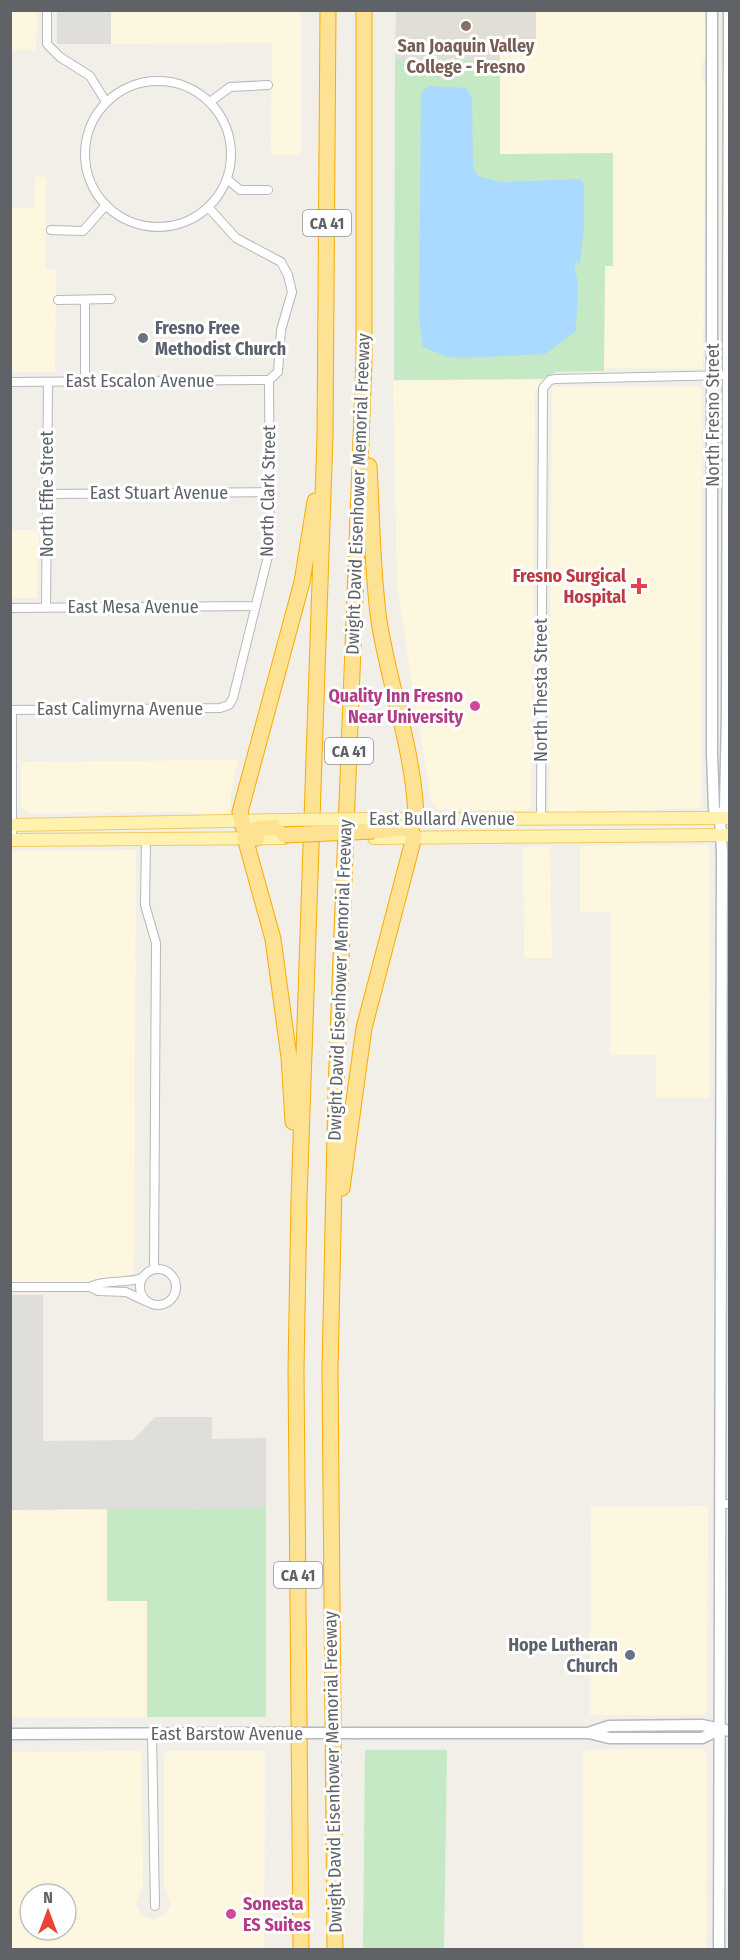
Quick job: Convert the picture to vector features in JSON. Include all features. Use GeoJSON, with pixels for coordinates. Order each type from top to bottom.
{"type":"FeatureCollection","features":[{"type":"Feature","properties":{"kind":"highway","name":"Dwight David Eisenhower Memorial Freeway"},"geometry":{"type":"LineString","coordinates":[[301,1950],[296,1370],[299,1200],[325,436],[328,10]]}},
{"type":"Feature","properties":{"kind":"highway","name":"Dwight David Eisenhower Memorial Freeway"},"geometry":{"type":"LineString","coordinates":[[335,1950],[330,1370],[332,1235],[364,361],[364,10]]}},
{"type":"Feature","properties":{"kind":"highway"},"geometry":{"type":"LineString","coordinates":[[332,1235],[339,1213],[364,1028],[408,825],[410,768],[379,620],[374,567],[364,361]]}},
{"type":"Feature","properties":{"kind":"highway"},"geometry":{"type":"LineString","coordinates":[[299,1200],[291,1077],[280,986],[252,834],[302,582],[325,436]]}},
{"type":"Feature","properties":{"kind":"highway"},"geometry":{"type":"LineString","coordinates":[[252,834],[257,829],[374,828],[408,825]]}},
{"type":"Feature","properties":{"kind":"main road","name":"North Fresno Street"},"geometry":{"type":"LineString","coordinates":[[712,10],[714,809],[725,818]]}},
{"type":"Feature","properties":{"kind":"main road","name":"North Fresno Street"},"geometry":{"type":"LineString","coordinates":[[719,1950],[724,1731],[729,10]]}},
{"type":"Feature","properties":{"kind":"main road"},"geometry":{"type":"LineString","coordinates":[[713,69],[720,76],[722,85],[723,150],[728,158]]}},
{"type":"Feature","properties":{"kind":"main road"},"geometry":{"type":"LineString","coordinates":[[713,573],[719,581],[721,649],[728,654]]}},
{"type":"Feature","properties":{"kind":"main road","name":"East Bullard Avenue"},"geometry":{"type":"LineString","coordinates":[[374,828],[541,819],[725,818]]}},
{"type":"Feature","properties":{"kind":"main road"},"geometry":{"type":"LineString","coordinates":[[11,825],[252,834]]}},
{"type":"Feature","properties":{"kind":"main road","name":"East Bullard Avenue"},"geometry":{"type":"LineString","coordinates":[[408,825],[725,835]]}},
{"type":"Feature","properties":{"kind":"main road"},"geometry":{"type":"LineString","coordinates":[[11,840],[146,840],[252,834]]}},
{"type":"Feature","properties":{"kind":"main road","name":"East Barstow Avenue"},"geometry":{"type":"LineString","coordinates":[[10,1734],[588,1733],[609,1726],[702,1725],[724,1731]]}},
{"type":"Feature","properties":{"kind":"street"},"geometry":{"type":"LineString","coordinates":[[47,10],[47,44],[60,57],[90,76],[106,102]]}},
{"type":"Feature","properties":{"kind":"street"},"geometry":{"type":"LineString","coordinates":[[166,81],[182,85],[210,102],[227,130],[231,147],[227,179],[208,207],[184,222],[157,227],[129,221],[106,205],[90,181],[85,153],[90,126],[106,102],[134,85],[166,81]]}},
{"type":"Feature","properties":{"kind":"street"},"geometry":{"type":"LineString","coordinates":[[210,102],[230,87],[268,85]]}},
{"type":"Feature","properties":{"kind":"street"},"geometry":{"type":"LineString","coordinates":[[227,179],[240,190],[268,190]]}},
{"type":"Feature","properties":{"kind":"street"},"geometry":{"type":"LineString","coordinates":[[51,230],[83,231],[106,205]]}},
{"type":"Feature","properties":{"kind":"street"},"geometry":{"type":"LineString","coordinates":[[208,207],[236,238],[280,262],[288,275],[292,292],[281,330],[278,372],[269,380]]}},
{"type":"Feature","properties":{"kind":"street"},"geometry":{"type":"LineString","coordinates":[[58,300],[111,299]]}},
{"type":"Feature","properties":{"kind":"street"},"geometry":{"type":"LineString","coordinates":[[85,300],[85,381]]}},
{"type":"Feature","properties":{"kind":"street"},"geometry":{"type":"LineString","coordinates":[[713,376],[728,375]]}},
{"type":"Feature","properties":{"kind":"street","name":"North Thesta Street"},"geometry":{"type":"LineString","coordinates":[[541,819],[542,393],[546,383],[555,379],[713,376]]}},
{"type":"Feature","properties":{"kind":"street","name":"East Escalon Avenue"},"geometry":{"type":"LineString","coordinates":[[10,382],[269,380]]}},
{"type":"Feature","properties":{"kind":"street","name":"North Clark Street"},"geometry":{"type":"LineString","coordinates":[[229,705],[233,698],[270,548],[269,380]]}},
{"type":"Feature","properties":{"kind":"street","name":"North Effie Street"},"geometry":{"type":"LineString","coordinates":[[46,607],[48,381]]}},
{"type":"Feature","properties":{"kind":"street","name":"East Stuart Avenue"},"geometry":{"type":"LineString","coordinates":[[48,494],[270,492]]}},
{"type":"Feature","properties":{"kind":"street","name":"East Mesa Avenue"},"geometry":{"type":"LineString","coordinates":[[10,608],[256,606]]}},
{"type":"Feature","properties":{"kind":"street","name":"East Calimyrna Avenue"},"geometry":{"type":"LineString","coordinates":[[11,710],[220,708],[229,705]]}},
{"type":"Feature","properties":{"kind":"street"},"geometry":{"type":"LineString","coordinates":[[11,710],[11,840]]}},
{"type":"Feature","properties":{"kind":"street"},"geometry":{"type":"LineString","coordinates":[[146,840],[146,905],[156,943],[154,1269]]}},
{"type":"Feature","properties":{"kind":"street"},"geometry":{"type":"LineString","coordinates":[[10,1287],[90,1287],[98,1284],[129,1283],[142,1278],[154,1269],[162,1269],[172,1275],[176,1291],[165,1304],[154,1305],[126,1292],[98,1291],[90,1287]]}},
{"type":"Feature","properties":{"kind":"street"},"geometry":{"type":"LineString","coordinates":[[142,1278],[140,1289],[145,1300]]}},
{"type":"Feature","properties":{"kind":"street"},"geometry":{"type":"LineString","coordinates":[[152,1734],[154,1906]]}},
{"type":"Feature","properties":{"kind":"shaded area"},"geometry":{"type":"Polygon","coordinates":[[[10,11],[37,11],[36,50],[11,50],[10,11]]]}},
{"type":"Feature","properties":{"kind":"shaded area"},"geometry":{"type":"Polygon","coordinates":[[[57,11],[111,11],[111,44],[57,44],[57,11]]]}},
{"type":"Feature","properties":{"kind":"shaded area"},"geometry":{"type":"Polygon","coordinates":[[[111,11],[301,11],[301,155],[271,155],[272,43],[111,44],[111,11]]]}},
{"type":"Feature","properties":{"kind":"shaded area","name":"San Joaquin Valley College - Fresno"},"geometry":{"type":"Polygon","coordinates":[[[396,11],[536,11],[536,41],[500,41],[500,59],[395,60],[396,11]]]}},
{"type":"Feature","properties":{"kind":"shaded area"},"geometry":{"type":"Polygon","coordinates":[[[536,11],[705,11],[706,58],[702,63],[702,80],[706,84],[703,369],[604,368],[605,266],[612,266],[500,154],[500,41],[536,41],[536,11]]]}},
{"type":"Feature","properties":{"kind":"shaded area"},"geometry":{"type":"Polygon","coordinates":[[[35,177],[46,177],[45,269],[56,269],[55,372],[11,372],[10,208],[35,208],[35,177]]]}},
{"type":"Feature","properties":{"kind":"shaded area"},"geometry":{"type":"Polygon","coordinates":[[[542,379],[535,394],[531,806],[526,811],[436,809],[431,802],[397,586],[393,381],[542,379]]]}},
{"type":"Feature","properties":{"kind":"shaded area"},"geometry":{"type":"Polygon","coordinates":[[[552,387],[699,387],[702,392],[701,804],[699,808],[549,813],[552,387]]]}},
{"type":"Feature","properties":{"kind":"shaded area"},"geometry":{"type":"Polygon","coordinates":[[[11,530],[39,530],[37,598],[11,598],[11,530]]]}},
{"type":"Feature","properties":{"kind":"shaded area"},"geometry":{"type":"Polygon","coordinates":[[[238,760],[231,792],[231,807],[225,815],[187,812],[28,813],[21,808],[21,762],[238,760]]]}},
{"type":"Feature","properties":{"kind":"shaded area"},"geometry":{"type":"Polygon","coordinates":[[[706,845],[710,850],[710,997],[699,998],[710,998],[709,1098],[656,1098],[656,1055],[610,1055],[610,912],[580,912],[580,846],[706,845]]]}},
{"type":"Feature","properties":{"kind":"shaded area"},"geometry":{"type":"Polygon","coordinates":[[[550,846],[552,958],[524,958],[523,847],[550,846]]]}},
{"type":"Feature","properties":{"kind":"shaded area"},"geometry":{"type":"Polygon","coordinates":[[[136,850],[134,1284],[11,1284],[10,851],[136,850]]]}},
{"type":"Feature","properties":{"kind":"shaded area"},"geometry":{"type":"Polygon","coordinates":[[[10,1295],[43,1295],[43,1441],[133,1440],[155,1417],[212,1417],[212,1439],[266,1438],[266,1508],[11,1510],[10,1295]]]}},
{"type":"Feature","properties":{"kind":"shaded area"},"geometry":{"type":"Polygon","coordinates":[[[708,1506],[707,1712],[702,1715],[590,1715],[591,1507],[708,1506]]]}},
{"type":"Feature","properties":{"kind":"shaded area"},"geometry":{"type":"Polygon","coordinates":[[[107,1509],[147,1601],[147,1717],[11,1717],[10,1510],[107,1509]]]}},
{"type":"Feature","properties":{"kind":"shaded area"},"geometry":{"type":"Polygon","coordinates":[[[703,1749],[707,1754],[706,1949],[583,1949],[583,1750],[703,1749]]]}},
{"type":"Feature","properties":{"kind":"shaded area"},"geometry":{"type":"Polygon","coordinates":[[[141,1751],[143,1885],[136,1904],[142,1915],[153,1920],[165,1915],[171,1904],[164,1885],[164,1754],[167,1751],[265,1751],[264,1949],[11,1949],[10,1752],[141,1751]]]}},
{"type":"Feature","properties":{"kind":"green space"},"geometry":{"type":"Polygon","coordinates":[[[500,59],[500,154],[613,153],[613,266],[605,266],[604,371],[556,372],[542,379],[394,380],[395,60],[500,59]]]}},
{"type":"Feature","properties":{"kind":"green space"},"geometry":{"type":"Polygon","coordinates":[[[266,1508],[266,1717],[147,1717],[147,1601],[107,1601],[107,1509],[266,1508]]]}},
{"type":"Feature","properties":{"kind":"green space"},"geometry":{"type":"Polygon","coordinates":[[[365,1750],[447,1750],[444,1949],[363,1949],[365,1750]]]}},
{"type":"Feature","properties":{"kind":"water"},"geometry":{"type":"Polygon","coordinates":[[[429,86],[466,88],[472,97],[473,168],[478,176],[500,182],[581,179],[584,185],[584,230],[580,263],[574,263],[578,284],[576,331],[545,354],[462,358],[448,357],[423,347],[419,319],[421,92],[429,86]]]}},
{"type":"Feature","properties":{"kind":"place","name":"San Joaquin Valley College - Fresno"},"geometry":{"type":"Point","coordinates":[466,26]}},
{"type":"Feature","properties":{"kind":"place","name":"Fresno Free Methodist Church"},"geometry":{"type":"Point","coordinates":[143,338]}},
{"type":"Feature","properties":{"kind":"place","name":"Fresno Surgical Hospital"},"geometry":{"type":"Point","coordinates":[639,586]}},
{"type":"Feature","properties":{"kind":"place","name":"Quality Inn Fresno Near University"},"geometry":{"type":"Point","coordinates":[475,706]}},
{"type":"Feature","properties":{"kind":"place","name":"Hope Lutheran Church"},"geometry":{"type":"Point","coordinates":[630,1655]}},
{"type":"Feature","properties":{"kind":"place","name":"Sonesta ES Suites"},"geometry":{"type":"Point","coordinates":[231,1914]}}]}
